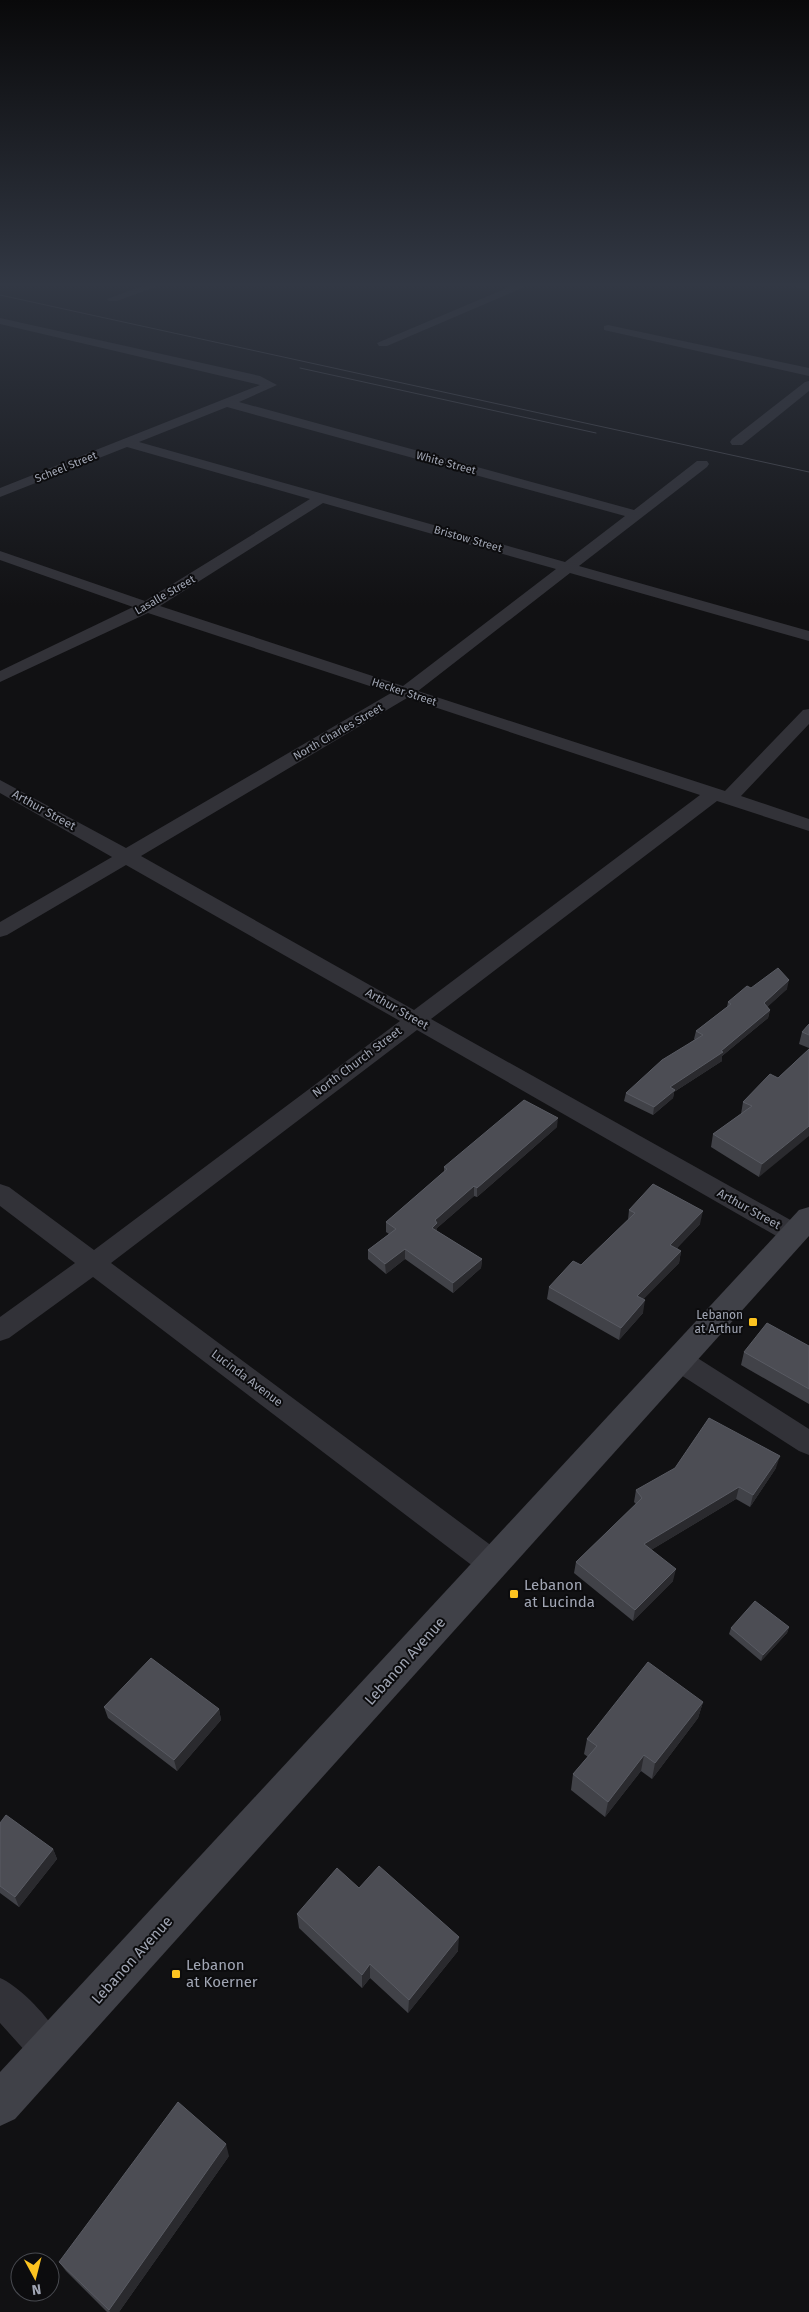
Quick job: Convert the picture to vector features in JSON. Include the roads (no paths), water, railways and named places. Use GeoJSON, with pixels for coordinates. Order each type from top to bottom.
{"type":"FeatureCollection","features":[{"type":"Feature","properties":{"kind":"main road","name":"Lebanon Avenue"},"geometry":{"type":"LineString","coordinates":[[0,2104],[801,1225]]}},
{"type":"Feature","properties":{"kind":"street","name":"Scheel Street"},"geometry":{"type":"LineString","coordinates":[[0,493],[258,390]]}},
{"type":"Feature","properties":{"kind":"street"},"geometry":{"type":"LineString","coordinates":[[737,442],[803,390]]}},
{"type":"Feature","properties":{"kind":"street","name":"White Street"},"geometry":{"type":"LineString","coordinates":[[227,402],[637,515]]}},
{"type":"Feature","properties":{"kind":"street","name":"Bristow Street"},"geometry":{"type":"LineString","coordinates":[[127,443],[809,636]]}},
{"type":"Feature","properties":{"kind":"street","name":"North Charles Street"},"geometry":{"type":"LineString","coordinates":[[0,931],[405,692],[702,464]]}},
{"type":"Feature","properties":{"kind":"street"},"geometry":{"type":"LineString","coordinates":[[0,479],[20,485]]}},
{"type":"Feature","properties":{"kind":"street","name":"Lasalle Street"},"geometry":{"type":"LineString","coordinates":[[0,677],[147,607],[321,498]]}},
{"type":"Feature","properties":{"kind":"street","name":"Hecker Street"},"geometry":{"type":"LineString","coordinates":[[0,555],[147,607],[809,825]]}},
{"type":"Feature","properties":{"kind":"street","name":"North Church Street"},"geometry":{"type":"LineString","coordinates":[[0,1330],[94,1263],[414,1019],[721,796],[809,714]]}},
{"type":"Feature","properties":{"kind":"street","name":"Arthur Street"},"geometry":{"type":"LineString","coordinates":[[0,785],[414,1019],[801,1225]]}},
{"type":"Feature","properties":{"kind":"street","name":"Lucinda Avenue"},"geometry":{"type":"LineString","coordinates":[[0,1193],[493,1564]]}},
{"type":"Feature","properties":{"kind":"street"},"geometry":{"type":"LineString","coordinates":[[680,1360],[809,1443]]}},
{"type":"Feature","properties":{"kind":"street"},"geometry":{"type":"LineString","coordinates":[[0,1996],[49,2050]]}},
{"type":"Feature","properties":{"kind":"tram line"},"geometry":{"type":"LineString","coordinates":[[400,390],[596,433]]}},
{"type":"Feature","properties":{"kind":"tram line"},"geometry":{"type":"LineString","coordinates":[[434,390],[809,472]]}},
{"type":"Feature","properties":{"kind":"place","name":"Lebanon at Arthur"},"geometry":{"type":"Point","coordinates":[753,1322]}},
{"type":"Feature","properties":{"kind":"place","name":"Lebanon at Lucinda"},"geometry":{"type":"Point","coordinates":[514,1594]}},
{"type":"Feature","properties":{"kind":"place","name":"Lebanon at Koerner"},"geometry":{"type":"Point","coordinates":[176,1974]}}]}
